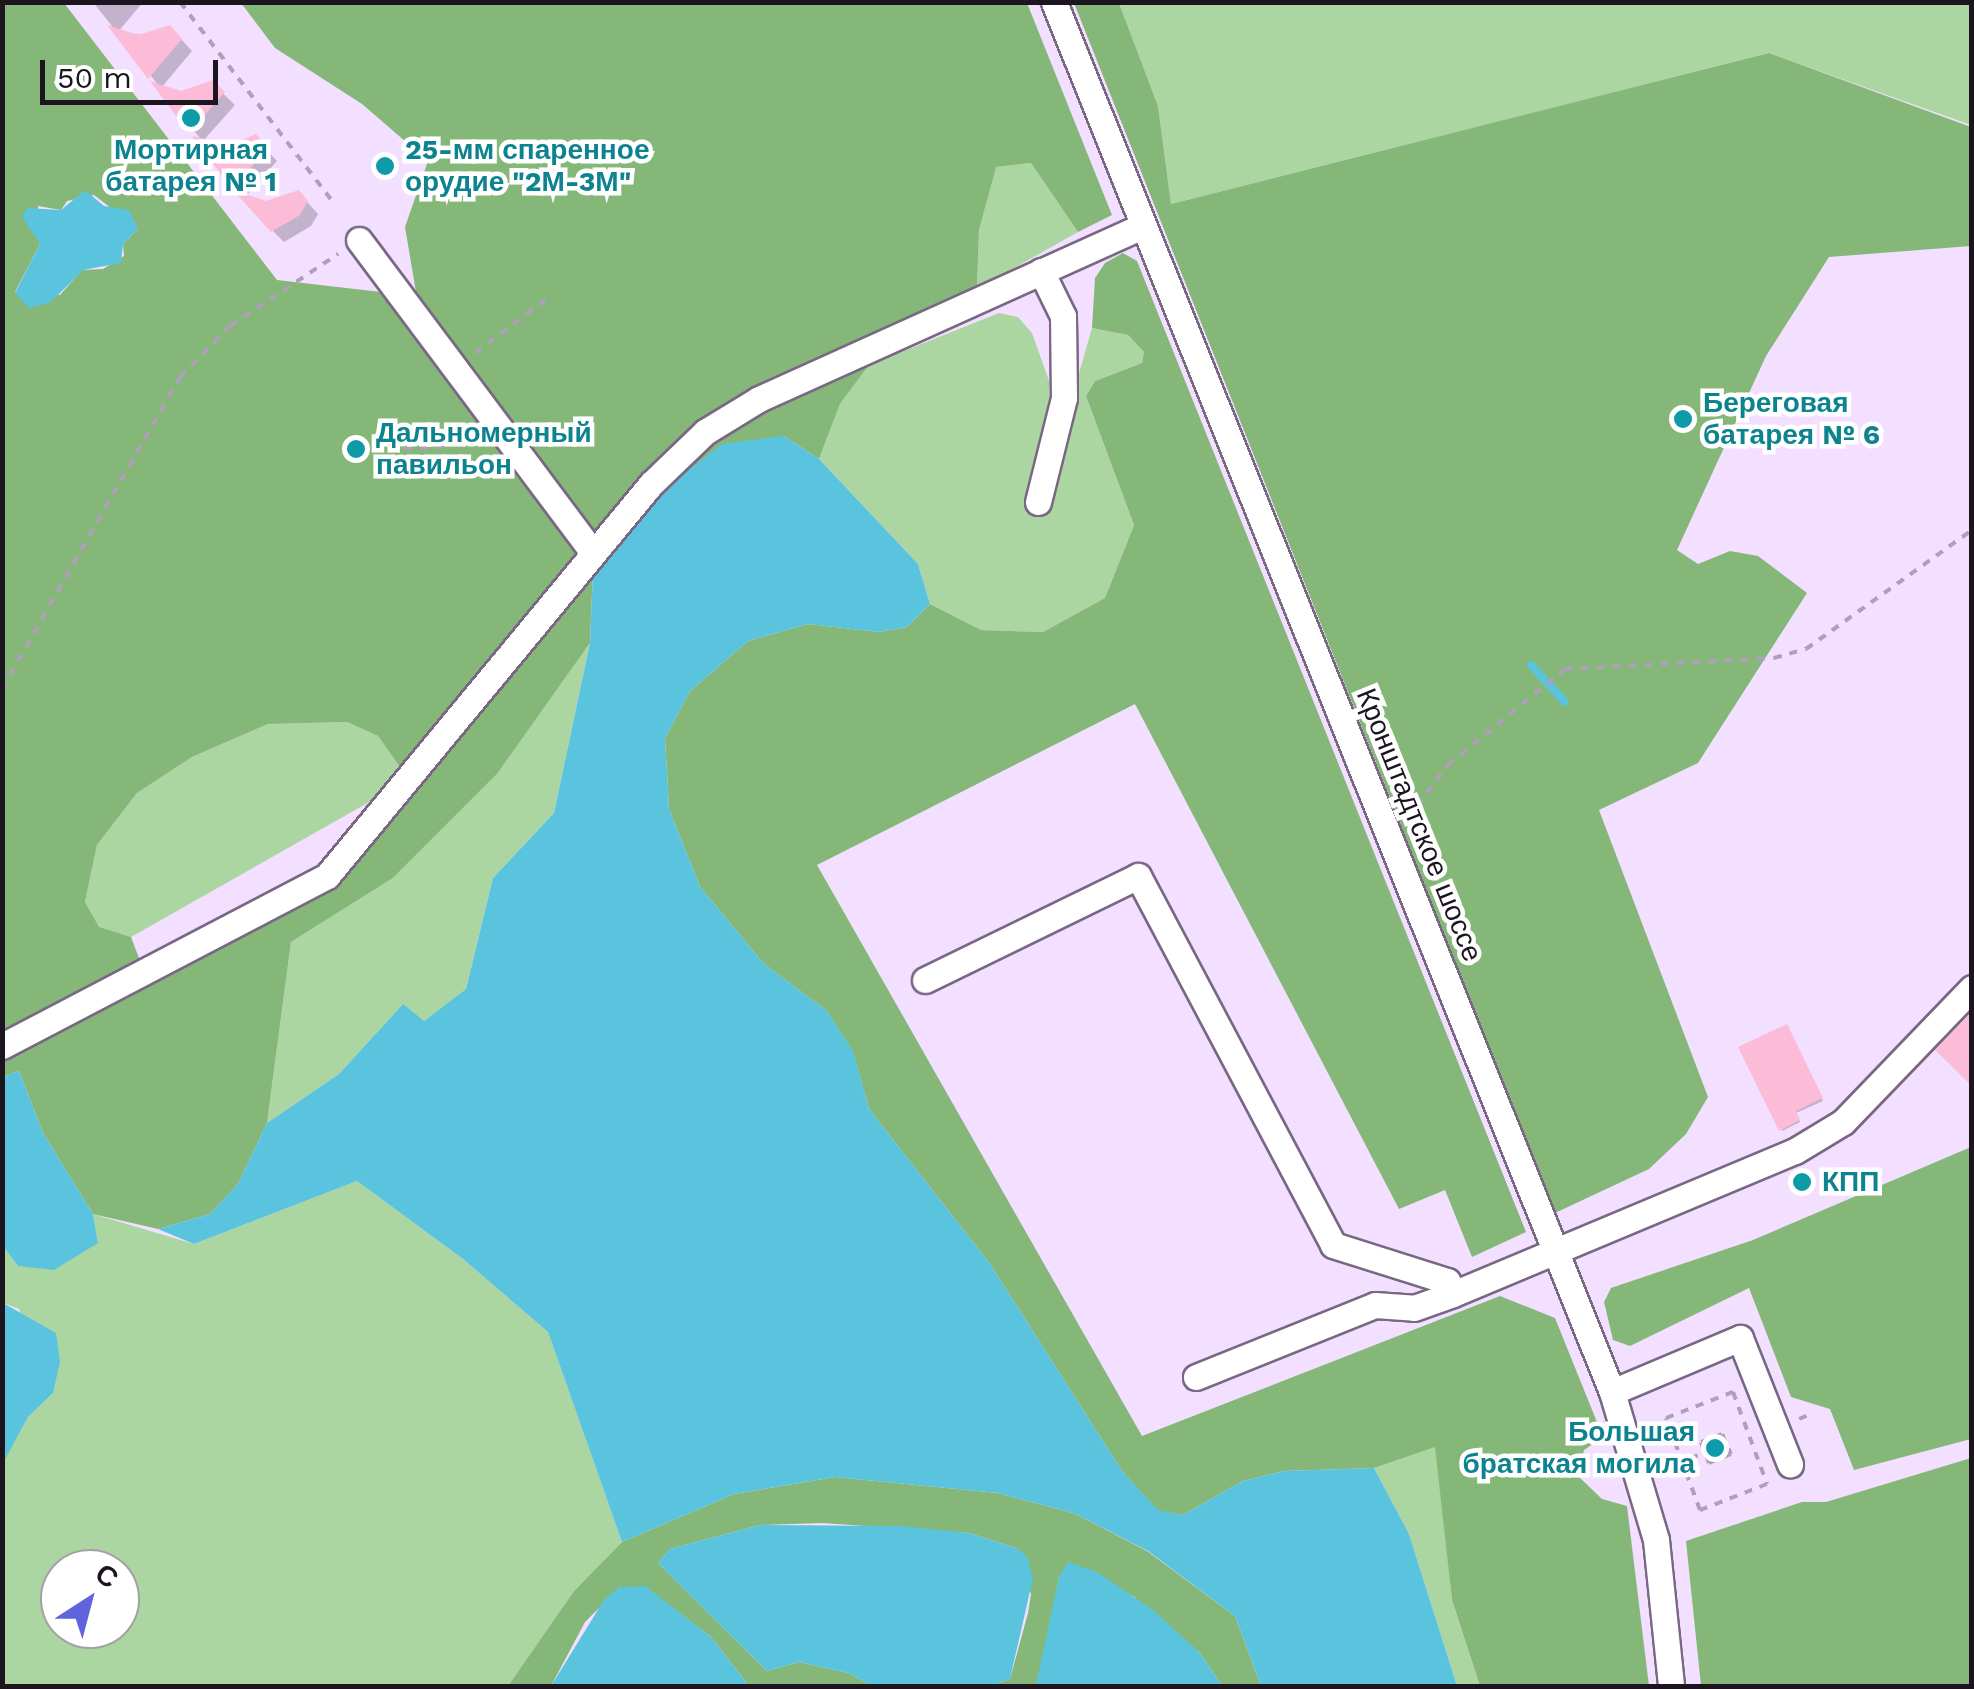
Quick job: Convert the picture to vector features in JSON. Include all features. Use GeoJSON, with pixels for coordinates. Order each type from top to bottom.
{"type":"FeatureCollection","features":[{"type":"Feature","properties":{"kind":"street","name":"Кронштадтское шоссе"},"geometry":{"type":"LineString","coordinates":[[1054,2],[1612,1392],[1656,1540],[1671,1686]]}},
{"type":"Feature","properties":{"kind":"street"},"geometry":{"type":"LineString","coordinates":[[2,1046],[327,876],[593,553],[705,432],[759,399],[1142,226]]}},
{"type":"Feature","properties":{"kind":"street"},"geometry":{"type":"LineString","coordinates":[[358,240],[593,553]]}},
{"type":"Feature","properties":{"kind":"street"},"geometry":{"type":"LineString","coordinates":[[1038,502],[1064,398],[1063,316],[1041,271]]}},
{"type":"Feature","properties":{"kind":"street"},"geometry":{"type":"LineString","coordinates":[[925,980],[1138,876],[1333,1245],[1446,1281],[1453,1294]]}},
{"type":"Feature","properties":{"kind":"street"},"geometry":{"type":"LineString","coordinates":[[1196,1377],[1376,1305],[1414,1308],[1453,1294],[1796,1151],[1842,1122],[1972,988]]}},
{"type":"Feature","properties":{"kind":"street"},"geometry":{"type":"LineString","coordinates":[[1612,1392],[1740,1338],[1790,1464]]}},
{"type":"Feature","properties":{"kind":"path"},"geometry":{"type":"LineString","coordinates":[[180,2],[334,205]]}},
{"type":"Feature","properties":{"kind":"path"},"geometry":{"type":"LineString","coordinates":[[2,689],[180,377],[230,326],[358,240]]}},
{"type":"Feature","properties":{"kind":"path"},"geometry":{"type":"LineString","coordinates":[[454,368],[551,296]]}},
{"type":"Feature","properties":{"kind":"path"},"geometry":{"type":"LineString","coordinates":[[356,449],[436,448],[497,424]]}},
{"type":"Feature","properties":{"kind":"path"},"geometry":{"type":"LineString","coordinates":[[1410,815],[1448,765],[1477,739],[1525,708],[1565,669],[1774,658],[1806,649],[1972,530]]}},
{"type":"Feature","properties":{"kind":"path"},"geometry":{"type":"LineString","coordinates":[[1733,1392],[1767,1484],[1700,1510],[1682,1462],[1666,1418],[1733,1392]]}},
{"type":"Feature","properties":{"kind":"path"},"geometry":{"type":"LineString","coordinates":[[1722,1434],[1731,1454],[1709,1463],[1705,1452],[1701,1442],[1722,1434]]}},
{"type":"Feature","properties":{"kind":"path"},"geometry":{"type":"LineString","coordinates":[[1656,1472],[1705,1452]]}},
{"type":"Feature","properties":{"kind":"green space"},"geometry":{"type":"Polygon","coordinates":[[[3,3],[64,3],[277,280],[381,292],[579,554],[402,770],[378,736],[347,722],[268,724],[192,757],[137,793],[97,845],[85,902],[99,927],[131,937],[142,966],[332,881],[593,569],[590,643],[497,774],[393,878],[291,942],[267,1123],[238,1184],[210,1214],[158,1229],[93,1214],[43,1133],[19,1071],[3,1077],[3,3]],[[94,195],[67,201],[61,210],[38,206],[40,244],[15,292],[60,295],[82,270],[103,269],[124,256],[123,244],[138,229],[94,195]]]}},
{"type":"Feature","properties":{"kind":"green space"},"geometry":{"type":"Polygon","coordinates":[[[241,3],[1027,3],[1112,215],[1078,232],[1031,163],[996,167],[979,230],[977,289],[750,395],[593,538],[418,304],[405,227],[428,161],[362,104],[275,48],[241,3]]]}},
{"type":"Feature","properties":{"kind":"green space"},"geometry":{"type":"Polygon","coordinates":[[[1074,3],[1119,3],[1158,106],[1171,204],[1769,53],[1971,127],[1971,246],[1829,257],[1766,356],[1677,550],[1698,564],[1730,551],[1758,556],[1807,593],[1698,763],[1599,810],[1708,1097],[1686,1134],[1649,1169],[1555,1213],[1074,3]]]}},
{"type":"Feature","properties":{"kind":"green space"},"geometry":{"type":"Polygon","coordinates":[[[1119,3],[1971,3],[1971,125],[1769,53],[1171,204],[1158,106],[1119,3]]]}},
{"type":"Feature","properties":{"kind":"green space"},"geometry":{"type":"Polygon","coordinates":[[[1031,163],[1078,232],[977,289],[979,230],[995,167],[1031,163]]]}},
{"type":"Feature","properties":{"kind":"green space"},"geometry":{"type":"Polygon","coordinates":[[[1123,253],[1137,261],[1526,1232],[1472,1257],[1445,1190],[1399,1209],[1135,704],[817,865],[1142,1436],[1500,1296],[1555,1318],[1603,1437],[1584,1450],[1578,1476],[1602,1499],[1627,1506],[1649,1686],[1480,1686],[1452,1600],[1435,1447],[1374,1468],[1284,1471],[1243,1481],[1183,1515],[1158,1511],[1122,1471],[990,1264],[869,1109],[853,1052],[827,1011],[764,964],[700,887],[669,809],[665,738],[690,691],[748,641],[808,624],[879,632],[907,627],[930,604],[981,630],[1043,632],[1105,598],[1134,525],[1086,396],[1095,381],[1142,363],[1144,352],[1128,335],[1092,328],[1095,278],[1105,263],[1123,253]]]}},
{"type":"Feature","properties":{"kind":"green space"},"geometry":{"type":"Polygon","coordinates":[[[999,313],[1018,317],[1032,333],[1053,392],[1073,394],[1092,328],[1128,335],[1144,352],[1142,363],[1095,381],[1086,396],[1134,525],[1105,598],[1043,632],[981,630],[930,604],[918,564],[819,459],[840,404],[869,365],[999,313]]]}},
{"type":"Feature","properties":{"kind":"green space"},"geometry":{"type":"Polygon","coordinates":[[[869,365],[840,404],[819,459],[784,436],[651,499],[708,438],[869,365]]]}},
{"type":"Feature","properties":{"kind":"green space"},"geometry":{"type":"Polygon","coordinates":[[[590,643],[554,813],[493,878],[466,989],[424,1021],[402,1005],[339,1074],[267,1123],[291,942],[393,878],[497,774],[590,643]]]}},
{"type":"Feature","properties":{"kind":"green space"},"geometry":{"type":"Polygon","coordinates":[[[347,722],[378,736],[402,770],[371,801],[131,937],[99,928],[85,902],[97,845],[137,793],[192,757],[268,724],[347,722]]]}},
{"type":"Feature","properties":{"kind":"green space"},"geometry":{"type":"Polygon","coordinates":[[[1971,1147],[1971,1439],[1854,1470],[1830,1409],[1791,1397],[1749,1288],[1630,1346],[1613,1340],[1604,1302],[1611,1288],[1753,1240],[1971,1147]]]}},
{"type":"Feature","properties":{"kind":"green space"},"geometry":{"type":"Polygon","coordinates":[[[357,1181],[463,1259],[548,1332],[622,1542],[574,1591],[508,1686],[3,1686],[2,1463],[28,1417],[53,1393],[19,1309],[3,1303],[3,1246],[18,1266],[98,1243],[93,1214],[194,1244],[357,1181]]]}},
{"type":"Feature","properties":{"kind":"green space"},"geometry":{"type":"Polygon","coordinates":[[[1436,1446],[1452,1600],[1480,1686],[1457,1686],[1409,1534],[1374,1468],[1436,1446]]]}},
{"type":"Feature","properties":{"kind":"green space"},"geometry":{"type":"Polygon","coordinates":[[[1971,1458],[1971,1686],[1701,1686],[1686,1541],[1802,1502],[1826,1502],[1971,1458]]]}},
{"type":"Feature","properties":{"kind":"green space"},"geometry":{"type":"Polygon","coordinates":[[[835,1477],[998,1493],[1076,1514],[1147,1551],[1235,1616],[1261,1686],[1222,1686],[1200,1653],[1133,1596],[1059,1577],[1040,1686],[990,1686],[1010,1679],[1028,1613],[1031,1594],[1016,1548],[969,1533],[822,1523],[760,1525],[670,1549],[658,1563],[767,1671],[799,1662],[849,1673],[872,1686],[749,1686],[711,1637],[645,1587],[620,1587],[585,1622],[551,1686],[508,1686],[574,1591],[622,1542],[734,1494],[835,1477]]]}},
{"type":"Feature","properties":{"kind":"water"},"geometry":{"type":"Polygon","coordinates":[[[85,190],[104,206],[129,210],[138,229],[123,244],[121,263],[83,270],[51,302],[29,308],[15,293],[40,244],[22,217],[27,208],[61,210],[85,190]]]}},
{"type":"Feature","properties":{"kind":"water"},"geometry":{"type":"Polygon","coordinates":[[[784,436],[819,459],[918,564],[930,604],[907,627],[879,632],[808,624],[748,641],[690,691],[665,738],[669,809],[700,887],[764,964],[827,1011],[853,1051],[869,1109],[990,1264],[1122,1471],[1158,1510],[1183,1515],[1243,1481],[1284,1471],[1374,1468],[1409,1534],[1457,1686],[1261,1686],[1235,1616],[1148,1551],[1076,1514],[998,1493],[835,1477],[734,1494],[622,1542],[548,1332],[463,1259],[357,1181],[194,1244],[158,1229],[210,1214],[238,1184],[267,1123],[339,1074],[403,1004],[424,1021],[466,989],[493,878],[554,813],[590,643],[593,569],[651,499],[722,444],[784,436]]]}},
{"type":"Feature","properties":{"kind":"water"},"geometry":{"type":"Polygon","coordinates":[[[19,1071],[43,1133],[93,1214],[98,1243],[54,1270],[18,1266],[3,1246],[3,1077],[19,1071]]]}},
{"type":"Feature","properties":{"kind":"water"},"geometry":{"type":"Polygon","coordinates":[[[3,1303],[56,1333],[60,1362],[53,1393],[28,1417],[3,1463],[3,1303]]]}},
{"type":"Feature","properties":{"kind":"water"},"geometry":{"type":"Polygon","coordinates":[[[760,1525],[901,1526],[969,1533],[1016,1548],[1027,1556],[1033,1578],[1010,1679],[990,1686],[872,1686],[849,1673],[799,1662],[767,1671],[658,1563],[670,1549],[760,1525]]]}},
{"type":"Feature","properties":{"kind":"water"},"geometry":{"type":"Polygon","coordinates":[[[1068,1562],[1097,1572],[1153,1610],[1200,1653],[1222,1686],[1036,1685],[1059,1577],[1068,1562]]]}},
{"type":"Feature","properties":{"kind":"water"},"geometry":{"type":"Polygon","coordinates":[[[645,1586],[711,1637],[749,1686],[551,1686],[604,1600],[620,1587],[645,1586]]]}},
{"type":"Feature","properties":{"kind":"building"},"geometry":{"type":"Polygon","coordinates":[[[107,25],[138,35],[170,25],[182,39],[148,79],[107,25]]]}},
{"type":"Feature","properties":{"kind":"building"},"geometry":{"type":"Polygon","coordinates":[[[213,80],[225,92],[189,133],[150,81],[181,91],[213,80]]]}},
{"type":"Feature","properties":{"kind":"building"},"geometry":{"type":"Polygon","coordinates":[[[256,134],[268,148],[232,189],[192,136],[230,145],[256,134]]]}},
{"type":"Feature","properties":{"kind":"building"},"geometry":{"type":"Polygon","coordinates":[[[233,190],[266,201],[299,190],[308,201],[300,215],[271,232],[233,190]]]}},
{"type":"Feature","properties":{"kind":"building"},"geometry":{"type":"Polygon","coordinates":[[[1972,1012],[1972,1086],[1935,1050],[1972,1012]]]}},
{"type":"Feature","properties":{"kind":"building"},"geometry":{"type":"Polygon","coordinates":[[[1787,1024],[1823,1098],[1796,1111],[1800,1120],[1779,1131],[1738,1047],[1787,1024]]]}},
{"type":"Feature","properties":{"kind":"waterway"},"geometry":{"type":"LineString","coordinates":[[1531,665],[1565,702]]}},
{"type":"Feature","properties":{"kind":"place","name":"Мортирная батарея № 1"},"geometry":{"type":"Point","coordinates":[191,118]}},
{"type":"Feature","properties":{"kind":"place","name":"25-мм спаренное орудие \"2М-3М\""},"geometry":{"type":"Point","coordinates":[385,166]}},
{"type":"Feature","properties":{"kind":"place","name":"Береговая батарея № 6"},"geometry":{"type":"Point","coordinates":[1683,419]}},
{"type":"Feature","properties":{"kind":"place","name":"Дальномерный павильон"},"geometry":{"type":"Point","coordinates":[356,449]}},
{"type":"Feature","properties":{"kind":"place","name":"КПП"},"geometry":{"type":"Point","coordinates":[1802,1182]}},
{"type":"Feature","properties":{"kind":"place","name":"Большая братская могила"},"geometry":{"type":"Point","coordinates":[1715,1448]}}]}
